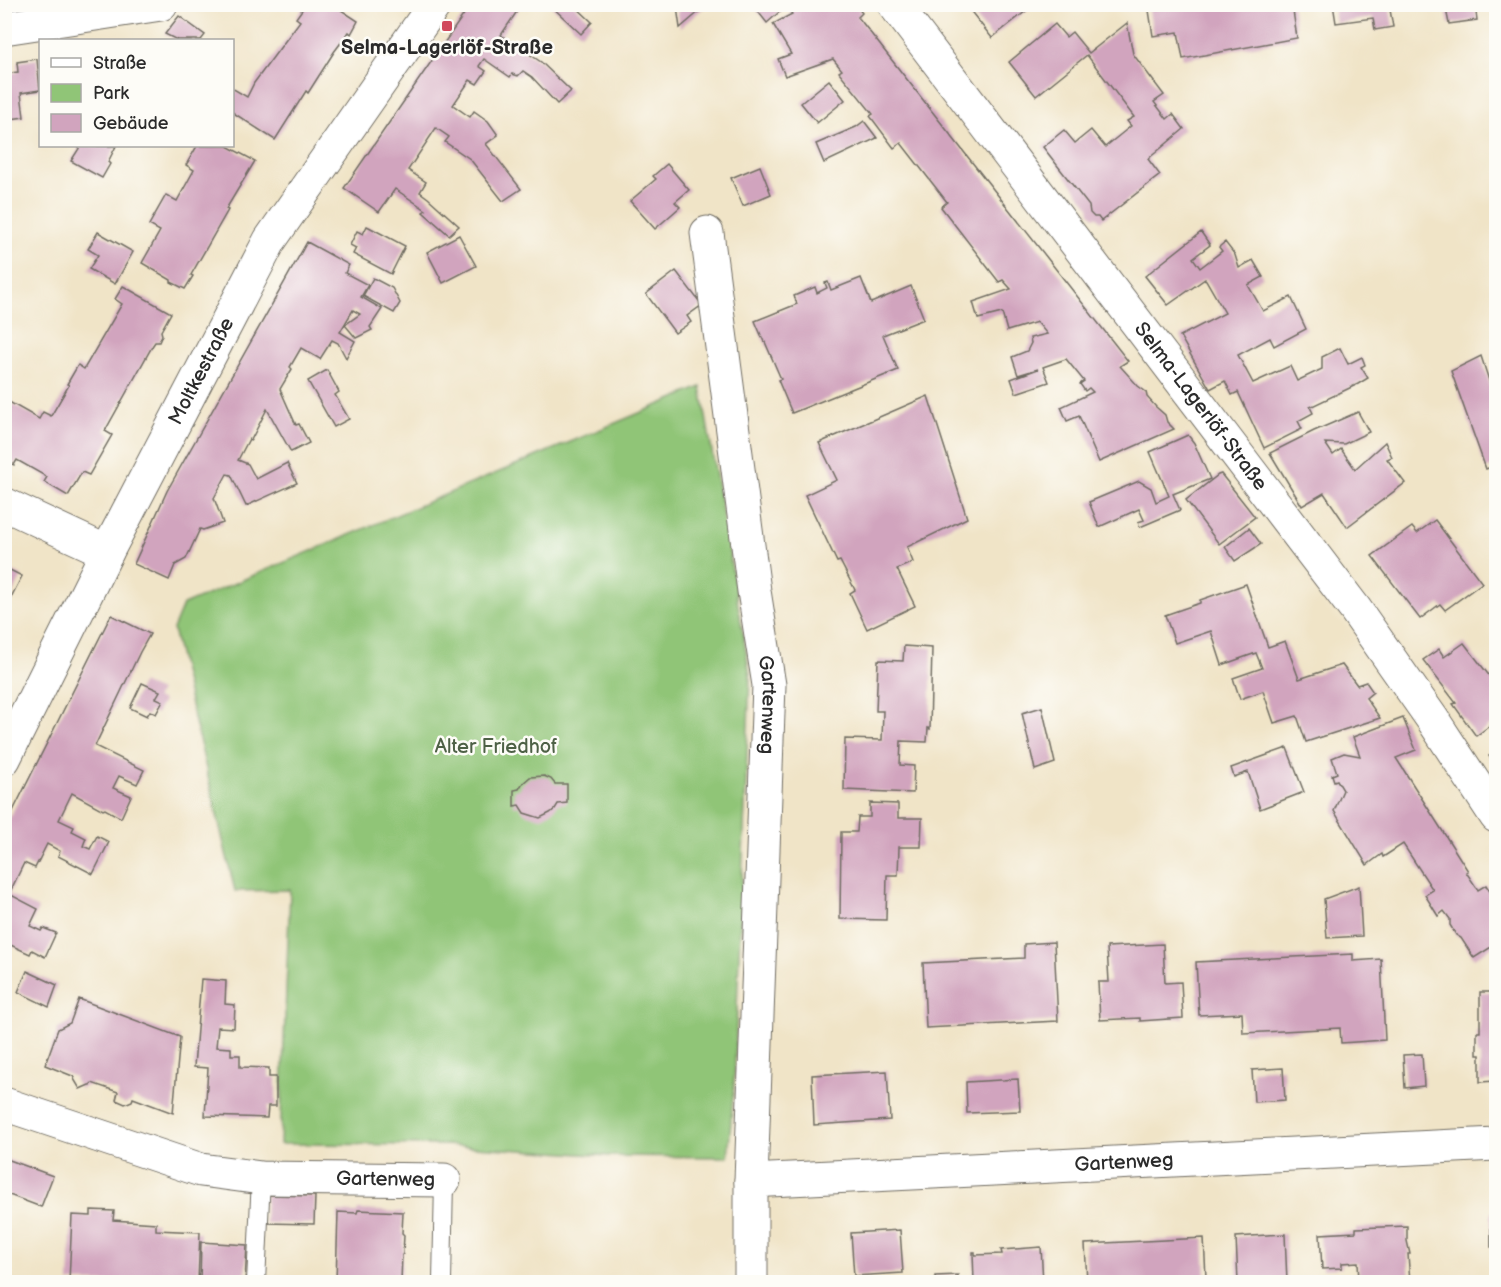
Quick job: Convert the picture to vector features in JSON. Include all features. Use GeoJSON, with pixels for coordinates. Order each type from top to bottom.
{"type":"FeatureCollection","features":[{"type":"Feature","properties":{"kind":"street"},"geometry":{"type":"LineString","coordinates":[[4,28],[161,4]]}},
{"type":"Feature","properties":{"kind":"street","name":"Moltkestraße"},"geometry":{"type":"LineString","coordinates":[[4,759],[106,552],[270,240],[435,4]]}},
{"type":"Feature","properties":{"kind":"street","name":"Selma-Lagerlöf-Straße"},"geometry":{"type":"LineString","coordinates":[[894,4],[1355,609],[1497,816]]}},
{"type":"Feature","properties":{"kind":"street","name":"Gartenweg"},"geometry":{"type":"LineString","coordinates":[[707,233],[754,591],[769,685],[751,1181],[751,1282]]}},
{"type":"Feature","properties":{"kind":"street"},"geometry":{"type":"LineString","coordinates":[[4,504],[106,552]]}},
{"type":"Feature","properties":{"kind":"street","name":"Gartenweg"},"geometry":{"type":"LineString","coordinates":[[4,1104],[201,1170],[261,1178],[444,1180]]}},
{"type":"Feature","properties":{"kind":"street","name":"Gartenweg"},"geometry":{"type":"LineString","coordinates":[[751,1181],[1497,1144]]}},
{"type":"Feature","properties":{"kind":"lane"},"geometry":{"type":"LineString","coordinates":[[256,1282],[261,1178]]}},
{"type":"Feature","properties":{"kind":"lane","name":"Gartenweg"},"geometry":{"type":"LineString","coordinates":[[442,1282],[444,1180]]}},
{"type":"Feature","properties":{"kind":"green space","name":"Alter Friedhof"},"geometry":{"type":"Polygon","coordinates":[[[701,387],[750,675],[734,1085],[728,1157],[611,1156],[445,1145],[280,1144],[290,890],[235,891],[173,629],[183,605],[701,387]]]}},
{"type":"Feature","properties":{"kind":"building"},"geometry":{"type":"Polygon","coordinates":[[[306,4],[332,4],[358,21],[351,34],[349,32],[334,52],[308,93],[306,91],[275,140],[234,113],[234,89],[247,97],[254,83],[300,21],[296,18],[306,4]]]}},
{"type":"Feature","properties":{"kind":"building"},"geometry":{"type":"Polygon","coordinates":[[[471,4],[522,4],[501,35],[541,62],[571,91],[557,104],[532,77],[523,71],[518,76],[512,74],[510,77],[484,59],[479,66],[486,71],[477,84],[470,80],[453,105],[470,117],[474,111],[488,121],[498,135],[486,144],[521,189],[503,201],[470,159],[445,142],[449,137],[436,128],[408,170],[426,182],[420,192],[459,226],[449,235],[423,212],[426,210],[395,189],[379,212],[344,188],[471,4]]]}},
{"type":"Feature","properties":{"kind":"building"},"geometry":{"type":"Polygon","coordinates":[[[549,4],[573,4],[592,22],[581,34],[549,4]]]}},
{"type":"Feature","properties":{"kind":"building"},"geometry":{"type":"Polygon","coordinates":[[[680,4],[708,4],[680,28],[677,7],[680,4]]]}},
{"type":"Feature","properties":{"kind":"building"},"geometry":{"type":"Polygon","coordinates":[[[752,4],[855,4],[862,13],[858,17],[1128,361],[1120,366],[1146,392],[1147,397],[1165,415],[1167,422],[1174,429],[1099,462],[1079,416],[1067,421],[1061,407],[1093,392],[1089,388],[1085,391],[1080,384],[1084,381],[1066,359],[1043,367],[1049,382],[1016,393],[1011,379],[1038,369],[1018,375],[1012,357],[1027,351],[1031,343],[1030,338],[1047,334],[1037,322],[1007,331],[1002,313],[978,319],[973,302],[1011,289],[1003,280],[999,282],[941,207],[947,202],[901,143],[894,148],[870,116],[873,114],[839,72],[842,70],[833,59],[785,76],[778,59],[791,54],[773,24],[792,14],[786,6],[767,23],[752,4]]]}},
{"type":"Feature","properties":{"kind":"building"},"geometry":{"type":"Polygon","coordinates":[[[965,4],[1029,4],[1031,7],[992,38],[965,4]]]}},
{"type":"Feature","properties":{"kind":"building"},"geometry":{"type":"Polygon","coordinates":[[[1148,4],[1292,4],[1297,38],[1183,59],[1178,32],[1153,36],[1148,4]]]}},
{"type":"Feature","properties":{"kind":"building"},"geometry":{"type":"Polygon","coordinates":[[[1333,4],[1389,4],[1393,27],[1375,30],[1373,18],[1336,23],[1333,4]]]}},
{"type":"Feature","properties":{"kind":"building"},"geometry":{"type":"Polygon","coordinates":[[[1445,4],[1475,4],[1477,20],[1449,24],[1445,4]]]}},
{"type":"Feature","properties":{"kind":"building"},"geometry":{"type":"Polygon","coordinates":[[[179,16],[205,35],[202,39],[175,39],[165,34],[179,16]]]}},
{"type":"Feature","properties":{"kind":"building"},"geometry":{"type":"Polygon","coordinates":[[[1127,23],[1133,54],[1164,95],[1154,102],[1167,119],[1173,114],[1184,129],[1148,159],[1160,175],[1101,221],[1090,213],[1089,206],[1043,147],[1064,130],[1075,143],[1091,130],[1105,147],[1131,126],[1127,121],[1134,117],[1087,55],[1036,96],[1009,62],[1055,24],[1066,37],[1072,32],[1089,53],[1127,23]]]}},
{"type":"Feature","properties":{"kind":"building"},"geometry":{"type":"Polygon","coordinates":[[[37,59],[39,90],[21,93],[24,117],[4,120],[4,74],[18,72],[17,62],[37,59]]]}},
{"type":"Feature","properties":{"kind":"building"},"geometry":{"type":"Polygon","coordinates":[[[829,80],[845,100],[817,123],[801,103],[829,80]]]}},
{"type":"Feature","properties":{"kind":"building"},"geometry":{"type":"Polygon","coordinates":[[[864,121],[877,138],[824,163],[816,144],[856,127],[864,121]]]}},
{"type":"Feature","properties":{"kind":"building"},"geometry":{"type":"Polygon","coordinates":[[[80,147],[116,147],[102,178],[71,161],[80,147]]]}},
{"type":"Feature","properties":{"kind":"building"},"geometry":{"type":"Polygon","coordinates":[[[196,147],[229,147],[255,161],[226,209],[228,210],[185,289],[142,263],[160,231],[149,225],[166,195],[177,201],[194,170],[186,165],[196,147]]]}},
{"type":"Feature","properties":{"kind":"building"},"geometry":{"type":"Polygon","coordinates":[[[667,164],[689,190],[675,202],[680,207],[655,229],[630,201],[656,179],[653,176],[667,164]]]}},
{"type":"Feature","properties":{"kind":"building"},"geometry":{"type":"Polygon","coordinates":[[[760,166],[771,194],[743,206],[731,178],[760,166]]]}},
{"type":"Feature","properties":{"kind":"building"},"geometry":{"type":"Polygon","coordinates":[[[367,226],[405,246],[391,274],[353,254],[356,248],[350,245],[357,231],[363,234],[367,226]]]}},
{"type":"Feature","properties":{"kind":"building"},"geometry":{"type":"Polygon","coordinates":[[[98,232],[133,252],[115,284],[89,269],[98,255],[88,249],[98,232]]]}},
{"type":"Feature","properties":{"kind":"building"},"geometry":{"type":"Polygon","coordinates":[[[1201,232],[1210,245],[1193,258],[1200,268],[1222,251],[1219,247],[1225,242],[1235,255],[1239,268],[1253,260],[1263,277],[1248,285],[1263,311],[1291,297],[1306,329],[1274,346],[1270,338],[1238,355],[1253,383],[1290,366],[1297,381],[1322,369],[1322,357],[1340,348],[1348,364],[1362,357],[1365,365],[1361,367],[1368,378],[1310,407],[1313,413],[1298,421],[1302,429],[1264,448],[1238,392],[1232,395],[1225,381],[1210,389],[1180,336],[1225,313],[1206,280],[1168,305],[1145,276],[1201,232]]]}},
{"type":"Feature","properties":{"kind":"building"},"geometry":{"type":"Polygon","coordinates":[[[459,235],[476,266],[443,283],[427,252],[459,235]]]}},
{"type":"Feature","properties":{"kind":"building"},"geometry":{"type":"Polygon","coordinates":[[[307,242],[349,265],[345,273],[368,285],[361,297],[382,309],[370,327],[372,330],[356,338],[345,325],[360,314],[353,310],[340,332],[355,341],[346,358],[338,343],[332,340],[320,359],[301,348],[290,367],[292,369],[280,389],[296,425],[299,424],[309,443],[291,452],[267,409],[238,460],[248,464],[256,479],[287,463],[297,483],[246,506],[231,475],[227,474],[214,498],[223,523],[200,529],[186,559],[175,565],[169,580],[134,564],[167,491],[307,242]]]}},
{"type":"Feature","properties":{"kind":"building"},"geometry":{"type":"Polygon","coordinates":[[[676,271],[702,305],[687,316],[691,322],[675,333],[646,294],[676,271]]]}},
{"type":"Feature","properties":{"kind":"building"},"geometry":{"type":"Polygon","coordinates":[[[373,278],[392,288],[400,303],[394,313],[363,296],[373,278]]]}},
{"type":"Feature","properties":{"kind":"building"},"geometry":{"type":"Polygon","coordinates":[[[861,278],[871,303],[911,286],[924,319],[883,335],[898,370],[792,413],[778,380],[781,379],[755,321],[797,304],[794,296],[815,287],[817,293],[827,288],[825,283],[828,282],[831,290],[861,278]]]}},
{"type":"Feature","properties":{"kind":"building"},"geometry":{"type":"Polygon","coordinates":[[[123,286],[171,313],[161,331],[159,342],[153,345],[105,431],[112,435],[89,475],[82,472],[68,496],[44,482],[47,477],[17,460],[14,465],[4,459],[4,399],[39,419],[43,412],[51,416],[78,365],[84,369],[122,304],[115,299],[123,286]]]}},
{"type":"Feature","properties":{"kind":"building"},"geometry":{"type":"Polygon","coordinates":[[[1481,356],[1496,402],[1496,465],[1486,469],[1451,371],[1481,356]]]}},
{"type":"Feature","properties":{"kind":"building"},"geometry":{"type":"Polygon","coordinates":[[[327,370],[339,392],[335,395],[349,419],[334,427],[308,381],[327,370]]]}},
{"type":"Feature","properties":{"kind":"building"},"geometry":{"type":"Polygon","coordinates":[[[928,396],[967,518],[907,547],[913,562],[897,569],[915,606],[867,629],[850,593],[855,590],[840,561],[837,562],[805,495],[837,480],[819,443],[928,396]]]}},
{"type":"Feature","properties":{"kind":"building"},"geometry":{"type":"Polygon","coordinates":[[[1358,412],[1369,432],[1344,444],[1325,443],[1333,455],[1341,449],[1355,469],[1385,442],[1392,457],[1387,459],[1405,483],[1347,527],[1324,493],[1302,506],[1270,453],[1358,412]]]}},
{"type":"Feature","properties":{"kind":"building"},"geometry":{"type":"Polygon","coordinates":[[[1188,435],[1210,479],[1173,494],[1180,510],[1140,527],[1138,522],[1144,520],[1139,509],[1099,527],[1089,502],[1139,481],[1151,488],[1156,502],[1169,496],[1150,452],[1188,435]]]}},
{"type":"Feature","properties":{"kind":"building"},"geometry":{"type":"Polygon","coordinates":[[[1221,474],[1255,517],[1219,544],[1186,500],[1221,474]]]}},
{"type":"Feature","properties":{"kind":"building"},"geometry":{"type":"Polygon","coordinates":[[[1435,520],[1482,583],[1445,610],[1440,604],[1420,619],[1372,556],[1412,527],[1417,533],[1435,520]]]}},
{"type":"Feature","properties":{"kind":"building"},"geometry":{"type":"Polygon","coordinates":[[[1249,528],[1261,544],[1235,561],[1225,547],[1249,528]]]}},
{"type":"Feature","properties":{"kind":"building"},"geometry":{"type":"Polygon","coordinates":[[[4,567],[22,576],[4,611],[4,567]]]}},
{"type":"Feature","properties":{"kind":"building"},"geometry":{"type":"Polygon","coordinates":[[[1246,584],[1268,647],[1285,641],[1299,679],[1342,665],[1357,685],[1366,682],[1373,692],[1366,698],[1380,718],[1306,742],[1297,716],[1274,723],[1263,691],[1240,699],[1233,678],[1262,668],[1256,653],[1222,665],[1211,631],[1175,643],[1165,615],[1246,584]]]}},
{"type":"Feature","properties":{"kind":"building"},"geometry":{"type":"Polygon","coordinates":[[[111,615],[150,634],[95,746],[144,770],[137,784],[119,776],[113,788],[131,796],[121,818],[72,793],[70,797],[59,820],[74,827],[72,831],[86,838],[83,846],[90,849],[97,836],[109,842],[93,874],[58,856],[60,851],[47,844],[35,868],[24,863],[9,894],[38,909],[30,926],[41,931],[43,928],[56,933],[45,957],[32,950],[30,954],[4,942],[4,829],[111,615]]]}},
{"type":"Feature","properties":{"kind":"building"},"geometry":{"type":"Polygon","coordinates":[[[1464,643],[1491,678],[1496,675],[1496,721],[1476,736],[1453,704],[1456,703],[1423,660],[1439,649],[1444,657],[1464,643]]]}},
{"type":"Feature","properties":{"kind":"building"},"geometry":{"type":"Polygon","coordinates":[[[904,646],[932,648],[930,729],[928,728],[927,742],[901,741],[900,765],[914,766],[913,793],[844,790],[845,739],[882,740],[883,711],[876,711],[878,660],[903,661],[904,646]]]}},
{"type":"Feature","properties":{"kind":"building"},"geometry":{"type":"Polygon","coordinates":[[[142,683],[160,691],[156,698],[163,701],[156,714],[150,711],[147,716],[130,708],[142,683]]]}},
{"type":"Feature","properties":{"kind":"building"},"geometry":{"type":"Polygon","coordinates":[[[1042,707],[1055,763],[1035,770],[1022,713],[1042,707]]]}},
{"type":"Feature","properties":{"kind":"building"},"geometry":{"type":"Polygon","coordinates":[[[1403,718],[1416,750],[1396,758],[1478,890],[1486,885],[1496,901],[1496,944],[1474,958],[1461,938],[1456,935],[1444,911],[1438,916],[1425,895],[1433,890],[1403,844],[1383,857],[1382,854],[1367,865],[1334,811],[1343,790],[1337,780],[1334,781],[1332,775],[1337,773],[1332,758],[1344,753],[1360,756],[1353,737],[1403,718]]]}},
{"type":"Feature","properties":{"kind":"building"},"geometry":{"type":"Polygon","coordinates":[[[1287,748],[1304,792],[1260,809],[1248,772],[1234,777],[1231,768],[1287,748]]]}},
{"type":"Feature","properties":{"kind":"building"},"geometry":{"type":"Polygon","coordinates":[[[1496,751],[1496,767],[1489,756],[1496,751]]]}},
{"type":"Feature","properties":{"kind":"building"},"geometry":{"type":"Polygon","coordinates":[[[544,776],[555,784],[567,784],[567,803],[558,804],[550,813],[540,818],[524,813],[519,805],[514,806],[514,790],[519,789],[530,777],[544,776]]]}},
{"type":"Feature","properties":{"kind":"building"},"geometry":{"type":"Polygon","coordinates":[[[870,803],[898,804],[898,818],[922,818],[921,847],[899,847],[898,875],[887,875],[886,920],[840,919],[841,832],[857,832],[858,817],[870,817],[870,803]]]}},
{"type":"Feature","properties":{"kind":"building"},"geometry":{"type":"Polygon","coordinates":[[[1359,886],[1362,936],[1327,938],[1324,899],[1359,886]]]}},
{"type":"Feature","properties":{"kind":"building"},"geometry":{"type":"Polygon","coordinates":[[[1054,942],[1058,1021],[926,1028],[923,963],[1024,958],[1024,944],[1054,942]]]}},
{"type":"Feature","properties":{"kind":"building"},"geometry":{"type":"Polygon","coordinates":[[[1163,944],[1165,983],[1181,982],[1183,1018],[1140,1021],[1140,1018],[1100,1020],[1098,982],[1109,982],[1107,947],[1163,944]]]}},
{"type":"Feature","properties":{"kind":"building"},"geometry":{"type":"Polygon","coordinates":[[[1353,954],[1353,961],[1381,959],[1385,1040],[1341,1043],[1340,1028],[1243,1033],[1242,1013],[1199,1015],[1196,962],[1353,954]]]}},
{"type":"Feature","properties":{"kind":"building"},"geometry":{"type":"Polygon","coordinates":[[[27,971],[57,985],[49,1007],[18,992],[27,971]]]}},
{"type":"Feature","properties":{"kind":"building"},"geometry":{"type":"Polygon","coordinates":[[[201,979],[226,981],[225,1004],[235,1005],[234,1028],[218,1027],[216,1047],[231,1048],[231,1055],[240,1055],[240,1067],[269,1068],[269,1077],[276,1077],[276,1106],[268,1106],[267,1118],[205,1116],[208,1068],[194,1067],[201,979]]]}},
{"type":"Feature","properties":{"kind":"building"},"geometry":{"type":"Polygon","coordinates":[[[1480,992],[1496,992],[1496,1081],[1480,1082],[1477,1032],[1480,1032],[1480,992]]]}},
{"type":"Feature","properties":{"kind":"building"},"geometry":{"type":"Polygon","coordinates":[[[79,999],[180,1037],[173,1113],[133,1098],[125,1104],[116,1100],[118,1092],[92,1083],[80,1089],[75,1077],[45,1065],[58,1029],[70,1023],[79,999]]]}},
{"type":"Feature","properties":{"kind":"building"},"geometry":{"type":"Polygon","coordinates":[[[1422,1054],[1424,1086],[1405,1088],[1403,1055],[1422,1054]]]}},
{"type":"Feature","properties":{"kind":"building"},"geometry":{"type":"Polygon","coordinates":[[[1283,1068],[1285,1100],[1254,1102],[1252,1070],[1283,1068]]]}},
{"type":"Feature","properties":{"kind":"building"},"geometry":{"type":"Polygon","coordinates":[[[887,1071],[890,1120],[814,1125],[812,1075],[887,1071]]]}},
{"type":"Feature","properties":{"kind":"building"},"geometry":{"type":"Polygon","coordinates":[[[1018,1079],[1020,1111],[967,1113],[966,1082],[1018,1079]]]}},
{"type":"Feature","properties":{"kind":"building"},"geometry":{"type":"Polygon","coordinates":[[[4,1158],[53,1176],[41,1207],[4,1193],[4,1158]]]}},
{"type":"Feature","properties":{"kind":"building"},"geometry":{"type":"Polygon","coordinates":[[[266,1195],[315,1196],[314,1224],[265,1223],[266,1195]]]}},
{"type":"Feature","properties":{"kind":"building"},"geometry":{"type":"Polygon","coordinates":[[[91,1210],[114,1211],[113,1220],[156,1223],[156,1230],[200,1232],[198,1282],[69,1282],[72,1215],[91,1216],[91,1210]]]}},
{"type":"Feature","properties":{"kind":"building"},"geometry":{"type":"Polygon","coordinates":[[[358,1210],[403,1212],[401,1282],[336,1282],[338,1212],[357,1213],[358,1210]]]}},
{"type":"Feature","properties":{"kind":"building"},"geometry":{"type":"Polygon","coordinates":[[[1491,1212],[1496,1212],[1496,1247],[1491,1247],[1491,1212]]]}},
{"type":"Feature","properties":{"kind":"building"},"geometry":{"type":"Polygon","coordinates":[[[1407,1226],[1410,1282],[1359,1282],[1358,1262],[1342,1263],[1342,1268],[1322,1269],[1320,1234],[1356,1232],[1356,1228],[1407,1226]]]}},
{"type":"Feature","properties":{"kind":"building"},"geometry":{"type":"Polygon","coordinates":[[[900,1230],[903,1273],[854,1276],[851,1233],[900,1230]]]}},
{"type":"Feature","properties":{"kind":"building"},"geometry":{"type":"Polygon","coordinates":[[[1285,1234],[1287,1282],[1238,1282],[1236,1237],[1285,1234]]]}},
{"type":"Feature","properties":{"kind":"building"},"geometry":{"type":"Polygon","coordinates":[[[1204,1238],[1206,1278],[1188,1280],[1188,1282],[1087,1282],[1085,1244],[1204,1238]]]}},
{"type":"Feature","properties":{"kind":"building"},"geometry":{"type":"Polygon","coordinates":[[[201,1242],[247,1245],[245,1282],[200,1282],[201,1242]]]}},
{"type":"Feature","properties":{"kind":"building"},"geometry":{"type":"Polygon","coordinates":[[[1041,1247],[1043,1282],[974,1282],[973,1252],[975,1255],[1002,1254],[1001,1250],[1041,1247]]]}},
{"type":"Feature","properties":{"kind":"building"},"geometry":{"type":"Polygon","coordinates":[[[958,1275],[958,1282],[936,1282],[935,1276],[958,1275]]]}},
{"type":"Feature","properties":{"kind":"place","name":"Selma-Lagerlöf-Straße"},"geometry":{"type":"Point","coordinates":[447,26]}}]}
